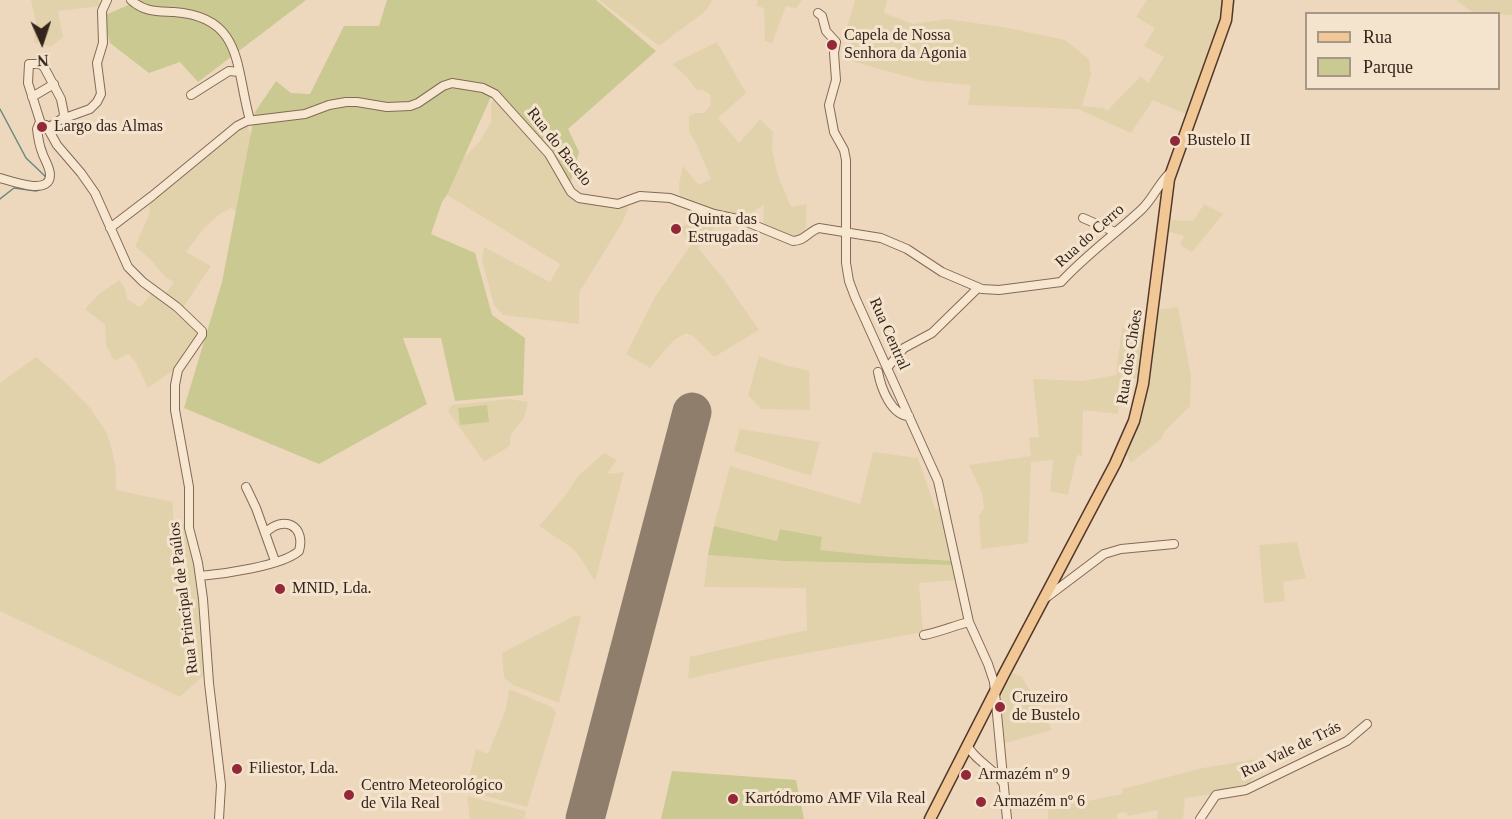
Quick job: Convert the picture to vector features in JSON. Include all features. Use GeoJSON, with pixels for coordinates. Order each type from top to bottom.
{"type":"FeatureCollection","features":[{"type":"Feature","properties":{"kind":"main road","name":"Rua dos Chões"},"geometry":{"type":"LineString","coordinates":[[930,819],[987,705],[1121,452],[1138,411],[1170,173],[1227,16],[1228,0]]}},
{"type":"Feature","properties":{"kind":"street"},"geometry":{"type":"LineString","coordinates":[[0,178],[37,186],[46,184],[50,176],[39,143],[37,127],[90,109],[97,102],[101,94],[97,63],[103,43],[102,11],[107,0]]}},
{"type":"Feature","properties":{"kind":"street"},"geometry":{"type":"LineString","coordinates":[[110,228],[237,126],[250,120],[233,48],[220,28],[194,14],[147,10],[131,0]]}},
{"type":"Feature","properties":{"kind":"street","name":"Rua Central"},"geometry":{"type":"LineString","coordinates":[[818,13],[822,16],[826,31],[836,42],[834,52],[836,82],[829,105],[834,130],[844,150],[846,160],[845,232],[849,281],[940,486],[969,622],[988,664],[995,691],[1007,819]]}},
{"type":"Feature","properties":{"kind":"street"},"geometry":{"type":"LineString","coordinates":[[45,126],[28,83],[29,64],[42,64],[54,84],[63,107],[62,119]]}},
{"type":"Feature","properties":{"kind":"street"},"geometry":{"type":"LineString","coordinates":[[191,96],[229,71],[239,72]]}},
{"type":"Feature","properties":{"kind":"street","name":"Rua do Bacelo"},"geometry":{"type":"LineString","coordinates":[[250,120],[305,114],[346,102],[387,107],[410,106],[442,86],[452,83],[486,89],[495,94],[549,154],[571,192],[582,200],[618,204],[640,196],[670,198],[714,214],[742,220],[794,241],[801,241],[816,229],[845,232]]}},
{"type":"Feature","properties":{"kind":"street"},"geometry":{"type":"LineString","coordinates":[[32,97],[54,84]]}},
{"type":"Feature","properties":{"kind":"street","name":"Rua Principal de Paúlos"},"geometry":{"type":"LineString","coordinates":[[45,126],[57,146],[91,186],[129,268],[181,310],[203,332],[179,367],[175,392],[176,419],[189,492],[189,528],[200,576],[221,785],[219,819]]}},
{"type":"Feature","properties":{"kind":"street","name":"Rua do Cerro"},"geometry":{"type":"LineString","coordinates":[[845,232],[874,236],[901,246],[938,270],[978,288],[994,290],[1060,283],[1073,268],[1143,207],[1170,173]]}},
{"type":"Feature","properties":{"kind":"street"},"geometry":{"type":"LineString","coordinates":[[1083,219],[1116,231]]}},
{"type":"Feature","properties":{"kind":"street"},"geometry":{"type":"LineString","coordinates":[[887,368],[904,348],[936,330],[978,288]]}},
{"type":"Feature","properties":{"kind":"street"},"geometry":{"type":"LineString","coordinates":[[878,372],[886,396],[899,413],[909,416]]}},
{"type":"Feature","properties":{"kind":"street"},"geometry":{"type":"LineString","coordinates":[[246,487],[275,561]]}},
{"type":"Feature","properties":{"kind":"street"},"geometry":{"type":"LineString","coordinates":[[200,576],[235,572],[297,553],[300,547],[294,527],[287,523],[275,525],[265,533]]}},
{"type":"Feature","properties":{"kind":"street"},"geometry":{"type":"LineString","coordinates":[[1043,601],[1104,554],[1117,550],[1174,544]]}},
{"type":"Feature","properties":{"kind":"street"},"geometry":{"type":"LineString","coordinates":[[924,635],[969,622]]}},
{"type":"Feature","properties":{"kind":"street"},"geometry":{"type":"LineString","coordinates":[[988,664],[995,672],[1004,674]]}},
{"type":"Feature","properties":{"kind":"street","name":"Rua Vale de Trás"},"geometry":{"type":"LineString","coordinates":[[1200,819],[1216,795],[1246,790],[1347,741],[1367,723]]}},
{"type":"Feature","properties":{"kind":"street"},"geometry":{"type":"LineString","coordinates":[[967,745],[983,763],[997,774],[1004,784]]}},
{"type":"Feature","properties":{"kind":"street"},"geometry":{"type":"LineString","coordinates":[[957,763],[970,760],[983,763]]}},
{"type":"Feature","properties":{"kind":"shaded area"},"geometry":{"type":"Polygon","coordinates":[[[31,0],[99,0],[102,6],[58,11],[63,37],[51,47],[34,42],[36,23],[31,0]]]}},
{"type":"Feature","properties":{"kind":"shaded area"},"geometry":{"type":"Polygon","coordinates":[[[599,0],[712,0],[707,10],[659,46],[599,0]]]}},
{"type":"Feature","properties":{"kind":"shaded area"},"geometry":{"type":"Polygon","coordinates":[[[758,0],[802,0],[796,8],[786,6],[772,43],[765,41],[764,8],[756,6],[758,0]]]}},
{"type":"Feature","properties":{"kind":"shaded area"},"geometry":{"type":"Polygon","coordinates":[[[855,0],[887,0],[884,13],[913,24],[947,19],[1003,27],[1065,40],[1089,59],[1091,74],[1082,106],[1103,108],[1107,111],[1141,76],[1148,83],[1164,57],[1144,46],[1155,28],[1136,17],[1147,0],[1225,0],[1225,8],[1186,114],[1153,100],[1131,133],[1078,109],[968,105],[971,85],[923,81],[854,62],[851,43],[860,39],[857,30],[845,34],[855,0]]]}},
{"type":"Feature","properties":{"kind":"shaded area"},"geometry":{"type":"Polygon","coordinates":[[[1456,0],[1512,0],[1512,15],[1500,14],[1500,12],[1472,12],[1456,0]]]}},
{"type":"Feature","properties":{"kind":"shaded area"},"geometry":{"type":"Polygon","coordinates":[[[717,42],[746,93],[718,118],[739,143],[760,119],[773,132],[772,150],[778,176],[791,207],[807,204],[805,236],[788,238],[763,227],[764,205],[743,218],[716,213],[680,199],[679,184],[683,166],[699,185],[711,179],[689,132],[689,116],[704,113],[711,105],[710,94],[696,90],[688,78],[672,64],[717,42]]]}},
{"type":"Feature","properties":{"kind":"shaded area"},"geometry":{"type":"Polygon","coordinates":[[[494,98],[521,125],[576,199],[589,204],[629,207],[623,221],[579,293],[579,324],[503,315],[494,305],[482,260],[484,247],[550,282],[560,264],[447,195],[463,159],[480,141],[491,122],[491,103],[494,98]]]}},
{"type":"Feature","properties":{"kind":"shaded area"},"geometry":{"type":"Polygon","coordinates":[[[246,120],[254,147],[246,219],[231,208],[220,214],[204,228],[186,252],[211,266],[180,312],[199,332],[183,353],[175,369],[148,388],[135,361],[128,354],[114,361],[106,345],[105,325],[85,309],[98,295],[119,280],[125,288],[127,299],[140,307],[153,292],[163,297],[174,282],[165,277],[135,246],[149,215],[150,196],[246,120]]]}},
{"type":"Feature","properties":{"kind":"shaded area"},"geometry":{"type":"Polygon","coordinates":[[[1204,204],[1223,214],[1192,252],[1180,245],[1184,236],[1166,231],[1167,220],[1193,221],[1204,204]]]}},
{"type":"Feature","properties":{"kind":"shaded area"},"geometry":{"type":"Polygon","coordinates":[[[722,218],[698,248],[723,278],[759,330],[714,357],[693,336],[686,333],[673,341],[650,368],[626,354],[655,297],[693,242],[676,227],[722,218]]]}},
{"type":"Feature","properties":{"kind":"shaded area"},"geometry":{"type":"Polygon","coordinates":[[[1178,307],[1191,376],[1190,406],[1165,431],[1161,439],[1131,463],[1126,453],[1134,435],[1148,387],[1156,310],[1178,307]]]}},
{"type":"Feature","properties":{"kind":"shaded area"},"geometry":{"type":"Polygon","coordinates":[[[1122,328],[1147,331],[1142,378],[1121,379],[1118,414],[1083,410],[1082,456],[1077,455],[1068,495],[1050,491],[1053,460],[1031,462],[1028,543],[981,549],[979,516],[984,508],[982,493],[969,465],[1031,456],[1029,438],[1039,437],[1033,379],[1083,381],[1116,375],[1122,328]]]}},
{"type":"Feature","properties":{"kind":"shaded area"},"geometry":{"type":"Polygon","coordinates":[[[759,356],[809,371],[810,410],[761,409],[748,395],[759,356]]]}},
{"type":"Feature","properties":{"kind":"shaded area"},"geometry":{"type":"Polygon","coordinates":[[[36,357],[90,408],[105,430],[116,468],[116,490],[173,502],[173,522],[186,524],[197,574],[206,673],[180,697],[0,611],[0,383],[36,357]]]}},
{"type":"Feature","properties":{"kind":"shaded area"},"geometry":{"type":"Polygon","coordinates":[[[509,399],[528,402],[524,418],[511,434],[510,446],[484,462],[448,411],[452,405],[509,399]]]}},
{"type":"Feature","properties":{"kind":"shaded area"},"geometry":{"type":"Polygon","coordinates":[[[740,429],[820,442],[811,476],[734,451],[740,429]]]}},
{"type":"Feature","properties":{"kind":"shaded area"},"geometry":{"type":"Polygon","coordinates":[[[873,452],[918,458],[935,508],[943,510],[953,561],[819,550],[821,537],[781,529],[778,541],[714,526],[730,466],[860,504],[873,452]]]}},
{"type":"Feature","properties":{"kind":"shaded area"},"geometry":{"type":"Polygon","coordinates":[[[604,453],[617,460],[607,474],[624,472],[595,581],[572,548],[539,526],[565,496],[578,476],[604,453]]]}},
{"type":"Feature","properties":{"kind":"shaded area"},"geometry":{"type":"Polygon","coordinates":[[[1297,542],[1306,578],[1283,582],[1285,601],[1264,603],[1259,545],[1297,542]]]}},
{"type":"Feature","properties":{"kind":"shaded area"},"geometry":{"type":"Polygon","coordinates":[[[708,555],[784,561],[954,565],[957,580],[919,583],[923,632],[764,661],[688,679],[690,657],[807,630],[806,588],[704,587],[708,555]]]}},
{"type":"Feature","properties":{"kind":"shaded area"},"geometry":{"type":"Polygon","coordinates":[[[576,615],[581,617],[559,703],[513,685],[504,678],[502,653],[576,615]]]}},
{"type":"Feature","properties":{"kind":"shaded area"},"geometry":{"type":"Polygon","coordinates":[[[1012,673],[1022,677],[1052,730],[1002,744],[999,710],[1002,710],[999,706],[1012,673]]]}},
{"type":"Feature","properties":{"kind":"shaded area"},"geometry":{"type":"Polygon","coordinates":[[[509,689],[552,707],[556,713],[527,807],[466,791],[476,749],[488,754],[506,709],[509,689]]]}},
{"type":"Feature","properties":{"kind":"shaded area"},"geometry":{"type":"Polygon","coordinates":[[[1257,759],[1253,779],[1244,789],[1185,798],[1183,819],[1157,819],[1158,810],[1128,816],[1126,812],[1117,813],[1117,819],[1048,819],[1048,809],[1122,794],[1122,789],[1203,768],[1257,759]]]}},
{"type":"Feature","properties":{"kind":"shaded area"},"geometry":{"type":"Polygon","coordinates":[[[467,796],[526,811],[524,819],[470,819],[467,796]]]}},
{"type":"Feature","properties":{"kind":"green space"},"geometry":{"type":"Polygon","coordinates":[[[140,0],[306,0],[198,82],[180,62],[149,73],[110,43],[103,16],[140,0]]]}},
{"type":"Feature","properties":{"kind":"green space"},"geometry":{"type":"Polygon","coordinates":[[[387,0],[596,0],[656,51],[568,129],[579,152],[570,185],[494,90],[442,202],[431,234],[475,253],[492,315],[525,338],[523,395],[455,401],[441,338],[403,338],[427,404],[319,464],[184,408],[222,282],[255,112],[276,81],[291,93],[310,94],[344,26],[379,26],[387,0]]]}},
{"type":"Feature","properties":{"kind":"green space"},"geometry":{"type":"Polygon","coordinates":[[[487,405],[489,422],[460,425],[458,408],[487,405]]]}},
{"type":"Feature","properties":{"kind":"green space"},"geometry":{"type":"Polygon","coordinates":[[[714,526],[777,541],[780,529],[822,537],[820,550],[953,561],[954,565],[784,561],[708,555],[714,526]]]}},
{"type":"Feature","properties":{"kind":"green space","name":"Kartódromo AMF Vila Real"},"geometry":{"type":"Polygon","coordinates":[[[672,771],[796,780],[804,819],[661,819],[672,771]]]}},
{"type":"Feature","properties":{"kind":"waterway"},"geometry":{"type":"LineString","coordinates":[[0,109],[26,158],[46,177]]}},
{"type":"Feature","properties":{"kind":"waterway"},"geometry":{"type":"LineString","coordinates":[[0,199],[14,188],[36,191],[44,188]]}},
{"type":"Feature","properties":{"kind":"runway"},"geometry":{"type":"LineString","coordinates":[[585,819],[692,412]]}},
{"type":"Feature","properties":{"kind":"place","name":"Capela de Nossa Senhora da Agonia"},"geometry":{"type":"Point","coordinates":[832,45]}},
{"type":"Feature","properties":{"kind":"place","name":"Largo das Almas"},"geometry":{"type":"Point","coordinates":[42,127]}},
{"type":"Feature","properties":{"kind":"place","name":"Bustelo II"},"geometry":{"type":"Point","coordinates":[1175,141]}},
{"type":"Feature","properties":{"kind":"place","name":"Quinta das Estrugadas"},"geometry":{"type":"Point","coordinates":[676,229]}},
{"type":"Feature","properties":{"kind":"place","name":"MNID, Lda."},"geometry":{"type":"Point","coordinates":[280,589]}},
{"type":"Feature","properties":{"kind":"place","name":"Cruzeiro de Bustelo"},"geometry":{"type":"Point","coordinates":[1000,707]}},
{"type":"Feature","properties":{"kind":"place","name":"Filiestor, Lda."},"geometry":{"type":"Point","coordinates":[237,769]}},
{"type":"Feature","properties":{"kind":"place","name":"Armazém nº 9"},"geometry":{"type":"Point","coordinates":[966,775]}},
{"type":"Feature","properties":{"kind":"place","name":"Centro Meteorológico de Vila Real"},"geometry":{"type":"Point","coordinates":[349,795]}},
{"type":"Feature","properties":{"kind":"place","name":"Kartódromo AMF Vila Real"},"geometry":{"type":"Point","coordinates":[733,799]}},
{"type":"Feature","properties":{"kind":"place","name":"Armazém nº 6"},"geometry":{"type":"Point","coordinates":[981,802]}}]}
